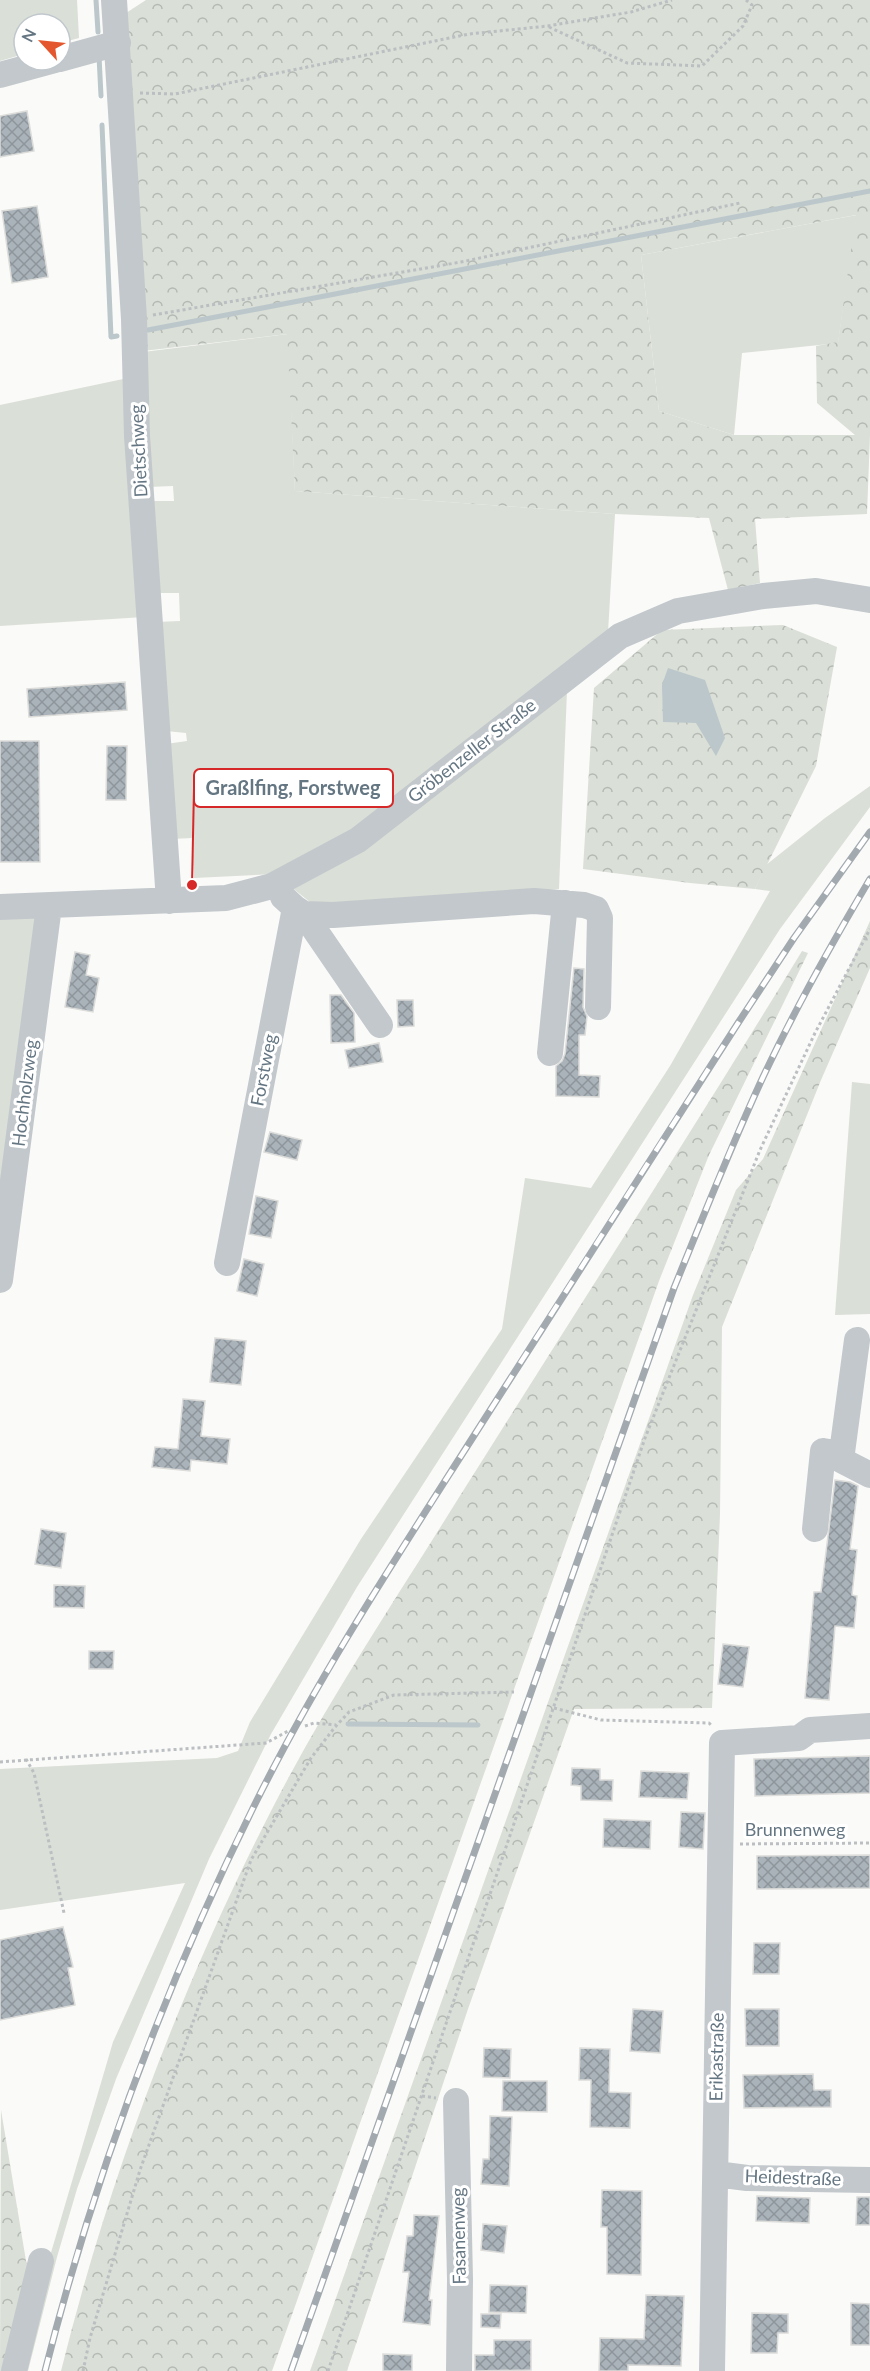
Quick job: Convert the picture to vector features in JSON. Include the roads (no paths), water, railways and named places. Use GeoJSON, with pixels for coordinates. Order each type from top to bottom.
{"type":"FeatureCollection","features":[{"type":"Feature","properties":{"kind":"street","name":"Dietschweg"},"geometry":{"type":"LineString","coordinates":[[114,0],[134,319],[137,436],[169,902]]}},
{"type":"Feature","properties":{"kind":"street"},"geometry":{"type":"LineString","coordinates":[[72,55],[118,43]]}},
{"type":"Feature","properties":{"kind":"street","name":"Gröbenzeller Straße"},"geometry":{"type":"LineString","coordinates":[[0,907],[226,898],[272,886],[358,840],[620,636],[678,611],[763,596],[816,591],[870,600]]}},
{"type":"Feature","properties":{"kind":"street"},"geometry":{"type":"LineString","coordinates":[[272,886],[299,911],[380,1025]]}},
{"type":"Feature","properties":{"kind":"street"},"geometry":{"type":"LineString","coordinates":[[299,911],[333,915],[534,901],[574,904],[596,909],[600,918],[598,1007]]}},
{"type":"Feature","properties":{"kind":"street"},"geometry":{"type":"LineString","coordinates":[[550,1053],[574,904]]}},
{"type":"Feature","properties":{"kind":"street","name":"Hochholzweg"},"geometry":{"type":"LineString","coordinates":[[0,1280],[49,906]]}},
{"type":"Feature","properties":{"kind":"street","name":"Forstweg"},"geometry":{"type":"LineString","coordinates":[[227,1263],[299,911]]}},
{"type":"Feature","properties":{"kind":"street"},"geometry":{"type":"LineString","coordinates":[[857,1340],[841,1460],[870,1475]]}},
{"type":"Feature","properties":{"kind":"street"},"geometry":{"type":"LineString","coordinates":[[815,1529],[823,1450],[842,1454]]}},
{"type":"Feature","properties":{"kind":"street","name":"Erikastraße"},"geometry":{"type":"LineString","coordinates":[[712,2371],[722,1743],[798,1738],[810,1730],[870,1726]]}},
{"type":"Feature","properties":{"kind":"street","name":"Fasanenweg"},"geometry":{"type":"LineString","coordinates":[[456,2101],[460,2279],[459,2371]]}},
{"type":"Feature","properties":{"kind":"street","name":"Heidestraße"},"geometry":{"type":"LineString","coordinates":[[716,2174],[747,2178],[870,2180]]}},
{"type":"Feature","properties":{"kind":"street"},"geometry":{"type":"LineString","coordinates":[[14,2371],[41,2261]]}},
{"type":"Feature","properties":{"kind":"waterway"},"geometry":{"type":"LineString","coordinates":[[96,0],[98,32]]}},
{"type":"Feature","properties":{"kind":"waterway"},"geometry":{"type":"LineString","coordinates":[[99,56],[101,96]]}},
{"type":"Feature","properties":{"kind":"waterway"},"geometry":{"type":"LineString","coordinates":[[102,125],[111,337],[117,336]]}},
{"type":"Feature","properties":{"kind":"waterway"},"geometry":{"type":"LineString","coordinates":[[148,330],[870,191]]}},
{"type":"Feature","properties":{"kind":"waterway"},"geometry":{"type":"LineString","coordinates":[[348,1724],[478,1725]]}},
{"type":"Feature","properties":{"kind":"railway"},"geometry":{"type":"LineString","coordinates":[[45,2371],[86,2225],[162,2011],[222,1872],[280,1756],[360,1616],[574,1279],[794,938],[870,832]]}},
{"type":"Feature","properties":{"kind":"railway"},"geometry":{"type":"LineString","coordinates":[[291,2371],[674,1288],[728,1155],[763,1077],[814,976],[870,879]]}},
{"type":"Feature","properties":{"kind":"place","name":"Graßlfing, Forstweg"},"geometry":{"type":"Point","coordinates":[192,885]}}]}
